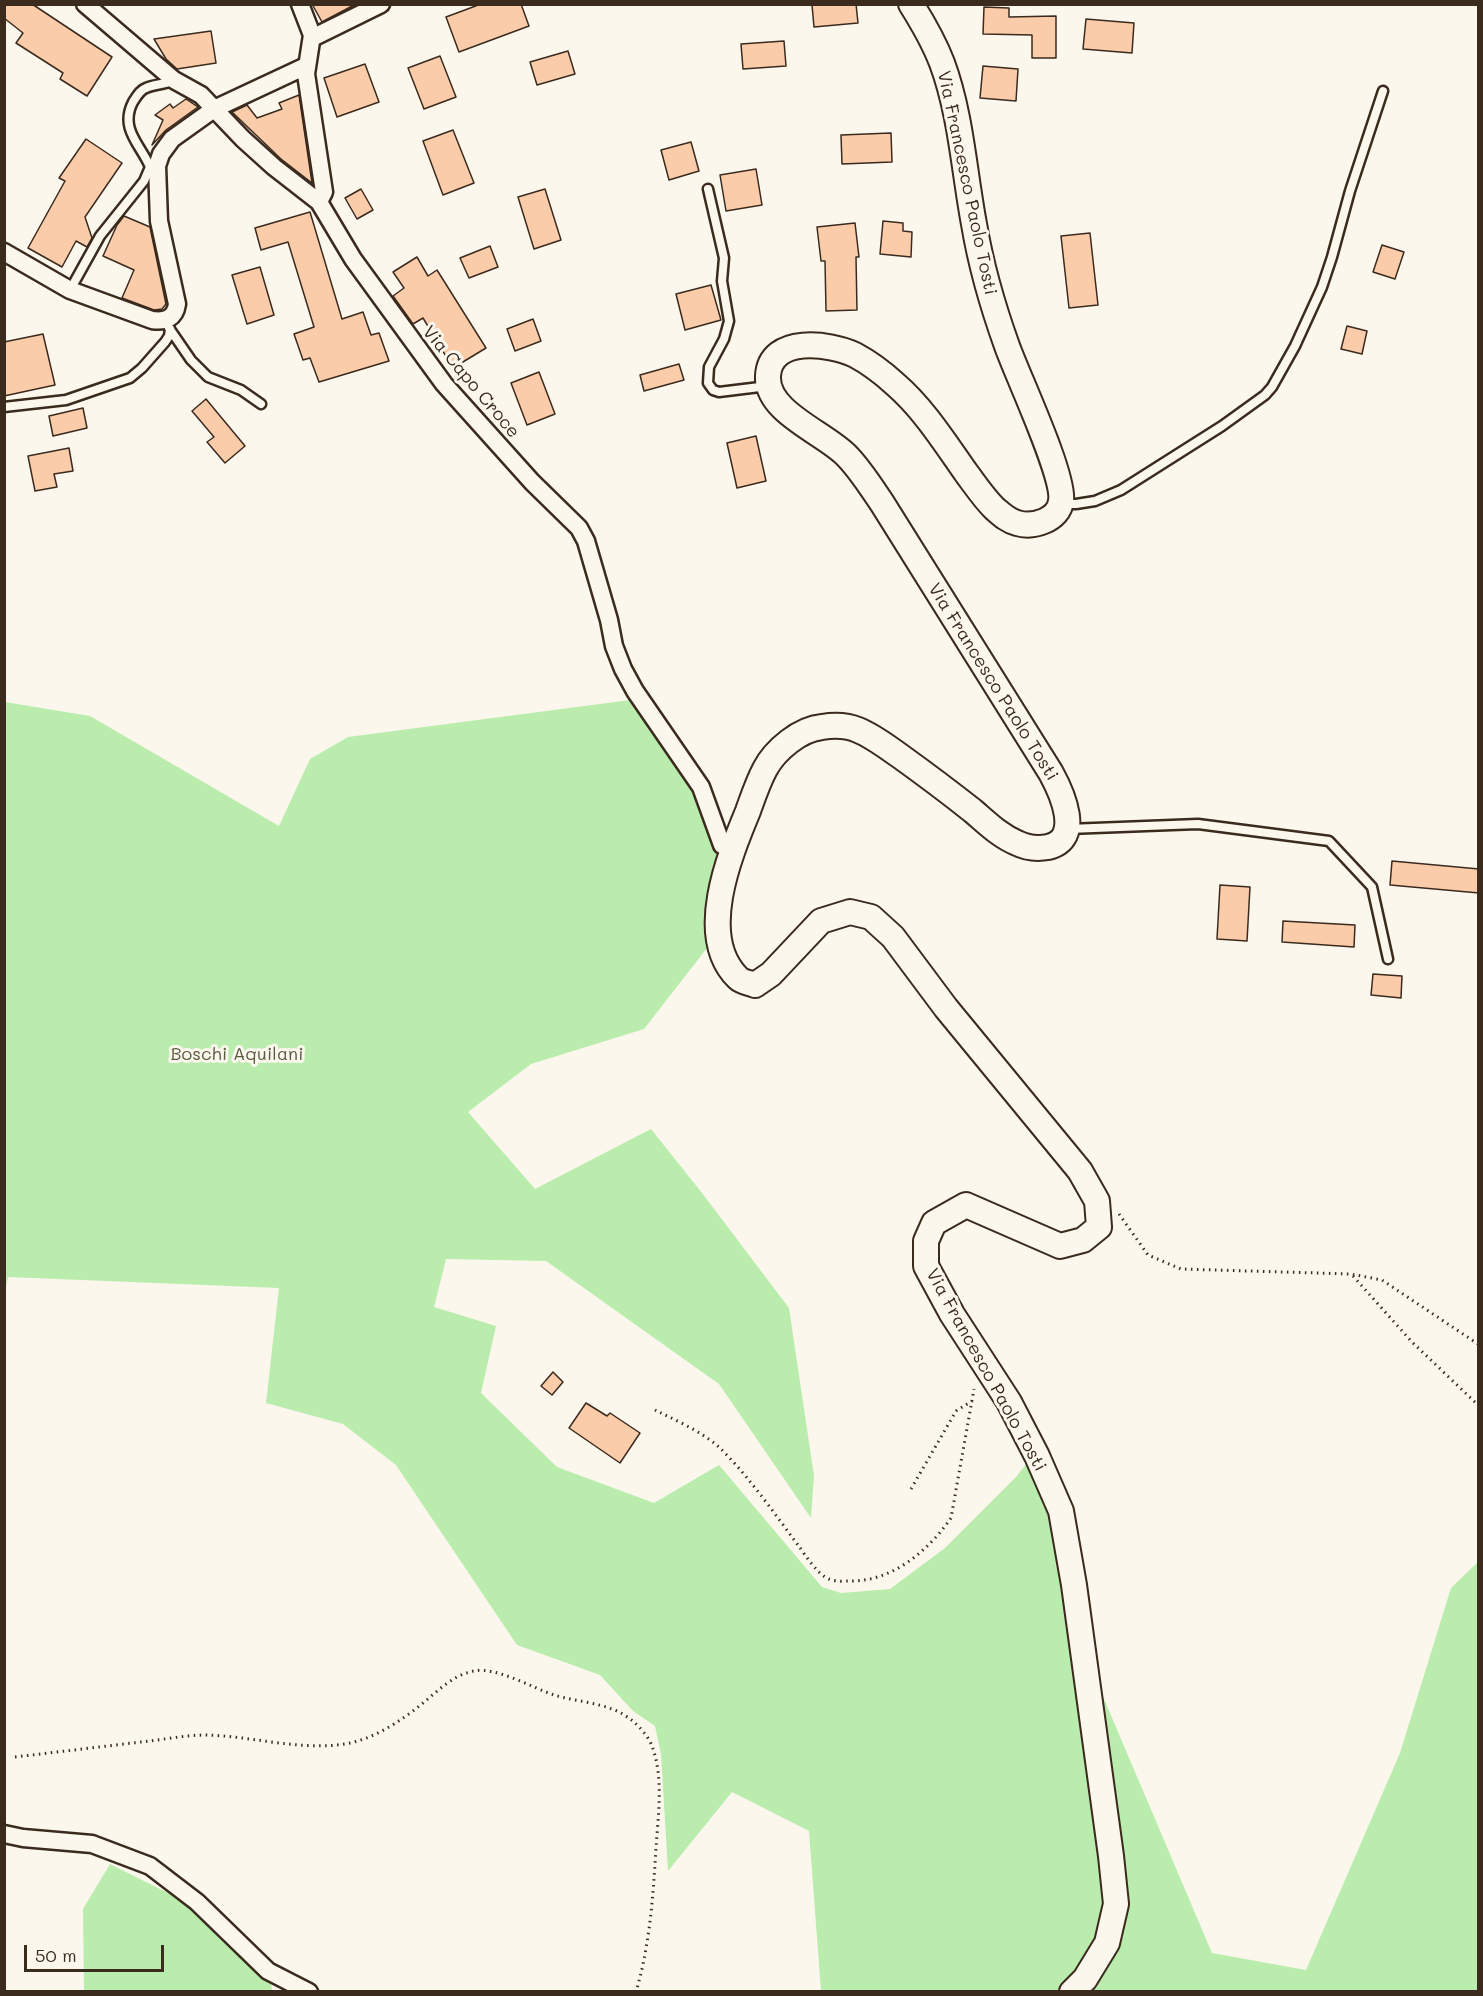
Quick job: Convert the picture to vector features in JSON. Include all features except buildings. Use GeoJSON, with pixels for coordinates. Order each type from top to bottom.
{"type":"FeatureCollection","features":[{"type":"Feature","properties":{"kind":"main road","name":"Via Francesco Paolo Tosti"},"geometry":{"type":"LineString","coordinates":[[911,4],[930,37],[945,74],[954,108],[974,225],[989,292],[1014,368],[1055,470],[1061,489],[1061,503]]}},
{"type":"Feature","properties":{"kind":"main road"},"geometry":{"type":"LineString","coordinates":[[769,386],[770,365],[784,351],[804,346],[823,346],[854,354],[878,369],[905,393],[987,501],[1007,519],[1019,524],[1041,522],[1055,514],[1061,503]]}},
{"type":"Feature","properties":{"kind":"main road","name":"Via Francesco Paolo Tosti"},"geometry":{"type":"LineString","coordinates":[[769,386],[772,396],[782,408],[829,440],[846,455],[877,496],[1051,773],[1064,799],[1066,829]]}},
{"type":"Feature","properties":{"kind":"main road"},"geometry":{"type":"LineString","coordinates":[[1066,829],[1061,840],[1056,844],[1035,848],[1022,845],[997,832],[936,782],[878,740],[856,729],[840,725],[819,727],[800,735],[782,748],[766,768],[732,849],[717,914],[718,937],[723,957],[739,980],[755,985],[771,974],[821,921],[850,912],[871,917],[893,937],[946,1008],[1080,1171],[1097,1201],[1098,1211]]}},
{"type":"Feature","properties":{"kind":"main road","name":"Via Francesco Paolo Tosti"},"geometry":{"type":"LineString","coordinates":[[1072,1992],[1085,1979],[1107,1943],[1116,1904],[1112,1856],[1074,1585],[1061,1511],[1037,1456],[1009,1402],[952,1314],[926,1266],[926,1240],[934,1223],[966,1205],[1060,1246],[1083,1239],[1099,1227],[1098,1211]]}},
{"type":"Feature","properties":{"kind":"street","name":"Via Capo Croce"},"geometry":{"type":"LineString","coordinates":[[85,4],[174,80],[196,92],[274,167],[319,202],[353,259],[444,384],[532,482],[579,528],[586,541],[609,620],[614,646],[623,669],[635,691],[700,787],[722,845],[732,849]]}},
{"type":"Feature","properties":{"kind":"street"},"geometry":{"type":"LineString","coordinates":[[300,4],[312,38],[306,66],[308,93],[324,192],[319,202]]}},
{"type":"Feature","properties":{"kind":"street"},"geometry":{"type":"LineString","coordinates":[[312,38],[381,4]]}},
{"type":"Feature","properties":{"kind":"street"},"geometry":{"type":"LineString","coordinates":[[4,252],[70,290],[168,324],[174,315],[177,301],[159,220],[157,162],[163,150],[172,139],[214,109],[306,66]]}},
{"type":"Feature","properties":{"kind":"street"},"geometry":{"type":"LineString","coordinates":[[4,1834],[23,1838],[92,1844],[150,1866],[197,1902],[268,1971],[309,1992]]}},
{"type":"Feature","properties":{"kind":"lane"},"geometry":{"type":"LineString","coordinates":[[70,290],[100,236],[144,181],[150,167],[130,132],[131,105],[139,92],[146,87],[162,86],[174,80]]}},
{"type":"Feature","properties":{"kind":"lane"},"geometry":{"type":"LineString","coordinates":[[1061,503],[1071,505],[1095,501],[1121,490],[1221,426],[1265,395],[1272,387],[1295,346],[1322,287],[1383,91]]}},
{"type":"Feature","properties":{"kind":"lane"},"geometry":{"type":"LineString","coordinates":[[708,189],[724,258],[722,281],[729,321],[724,339],[709,367],[708,383],[713,390],[719,392],[769,386]]}},
{"type":"Feature","properties":{"kind":"lane"},"geometry":{"type":"LineString","coordinates":[[168,324],[186,353],[208,377],[241,390],[261,404]]}},
{"type":"Feature","properties":{"kind":"lane"},"geometry":{"type":"LineString","coordinates":[[4,407],[66,400],[126,380],[142,368],[165,342],[169,336],[168,324]]}},
{"type":"Feature","properties":{"kind":"lane"},"geometry":{"type":"LineString","coordinates":[[1066,829],[1198,824],[1329,841],[1372,887],[1388,959]]}},
{"type":"Feature","properties":{"kind":"path"},"geometry":{"type":"LineString","coordinates":[[1098,1211],[1118,1211],[1148,1255],[1181,1269],[1351,1274],[1382,1280],[1479,1344]]}},
{"type":"Feature","properties":{"kind":"path"},"geometry":{"type":"LineString","coordinates":[[1351,1274],[1412,1342],[1479,1405]]}},
{"type":"Feature","properties":{"kind":"path"},"geometry":{"type":"LineString","coordinates":[[655,1410],[694,1430],[719,1448],[736,1466],[812,1563],[827,1578],[838,1582],[863,1581],[888,1574],[916,1556],[939,1536],[951,1518],[980,1358]]}},
{"type":"Feature","properties":{"kind":"path"},"geometry":{"type":"LineString","coordinates":[[911,1489],[956,1411],[972,1401]]}},
{"type":"Feature","properties":{"kind":"path"},"geometry":{"type":"LineString","coordinates":[[15,1756],[204,1735],[299,1745],[328,1746],[348,1743],[376,1734],[402,1719],[448,1683],[463,1674],[477,1670],[492,1672],[558,1696],[604,1705],[623,1714],[640,1728],[652,1745],[657,1770],[659,1806],[651,1917],[646,1955],[636,1992]]}},
{"type":"Feature","properties":{"kind":"green space","name":"Boschi Aquilani"},"geometry":{"type":"Polygon","coordinates":[[[630,700],[650,710],[690,774],[722,845],[712,874],[707,948],[644,1029],[531,1064],[468,1112],[535,1189],[651,1129],[789,1308],[814,1476],[811,1518],[719,1384],[546,1261],[446,1259],[434,1307],[496,1326],[481,1393],[557,1467],[654,1503],[719,1465],[822,1587],[841,1593],[890,1589],[945,1548],[1016,1477],[1030,1459],[1052,1514],[1087,1659],[1212,1953],[1306,1970],[1400,1753],[1451,1588],[1478,1562],[1478,1991],[821,1991],[809,1831],[732,1792],[668,1871],[661,1754],[655,1726],[633,1711],[600,1675],[517,1645],[396,1465],[343,1424],[266,1403],[279,1288],[8,1277],[5,1293],[5,702],[90,716],[279,826],[310,759],[348,737],[630,700]]]}},
{"type":"Feature","properties":{"kind":"green space"},"geometry":{"type":"Polygon","coordinates":[[[110,1864],[194,1906],[271,1981],[272,1991],[84,1991],[83,1909],[110,1864]]]}}]}
